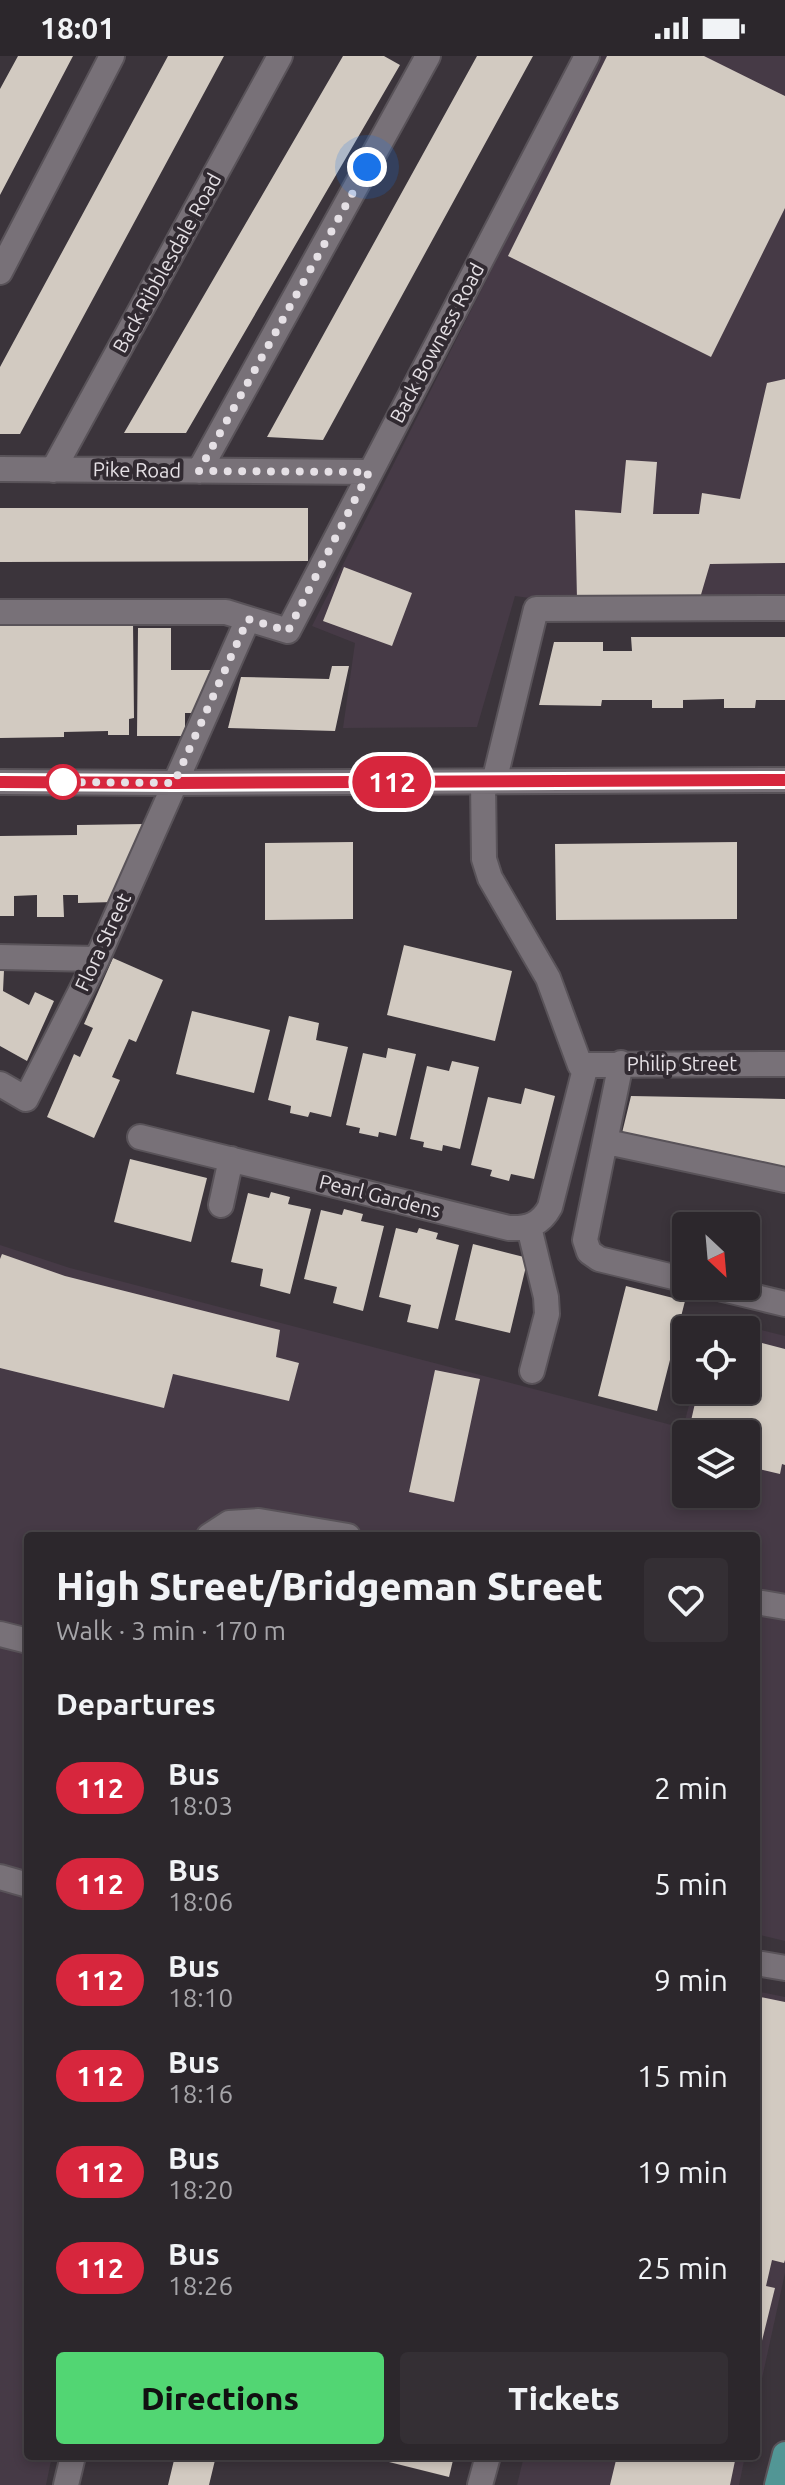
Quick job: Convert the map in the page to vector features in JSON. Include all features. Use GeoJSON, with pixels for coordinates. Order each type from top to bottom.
{"type":"FeatureCollection","features":[{"type":"Feature","properties":{"kind":"street"},"geometry":{"type":"LineString","coordinates":[[0,272],[112,56]]}},
{"type":"Feature","properties":{"kind":"street","name":"Back Ribblesdale Road"},"geometry":{"type":"LineString","coordinates":[[53,470],[280,56]]}},
{"type":"Feature","properties":{"kind":"street"},"geometry":{"type":"LineString","coordinates":[[199,471],[428,56]]}},
{"type":"Feature","properties":{"kind":"street","name":"Back Bowness Road"},"geometry":{"type":"LineString","coordinates":[[248,619],[288,631],[587,56]]}},
{"type":"Feature","properties":{"kind":"street","name":"Pike Road"},"geometry":{"type":"LineString","coordinates":[[0,469],[369,472]]}},
{"type":"Feature","properties":{"kind":"street"},"geometry":{"type":"LineString","coordinates":[[532,1371],[547,1314],[546,1297],[529,1227],[545,1217],[550,1207],[583,1065],[548,978],[490,878],[484,859],[489,782],[536,609],[785,608]]}},
{"type":"Feature","properties":{"kind":"street"},"geometry":{"type":"LineString","coordinates":[[0,612],[226,612],[248,619],[174,783]]}},
{"type":"Feature","properties":{"kind":"street"},"geometry":{"type":"LineString","coordinates":[[0,782],[785,780]]}},
{"type":"Feature","properties":{"kind":"street","name":"Flora Street"},"geometry":{"type":"LineString","coordinates":[[0,1084],[26,1099],[97,959],[174,783]]}},
{"type":"Feature","properties":{"kind":"street"},"geometry":{"type":"LineString","coordinates":[[0,957],[97,959]]}},
{"type":"Feature","properties":{"kind":"street"},"geometry":{"type":"LineString","coordinates":[[621,1063],[585,1240],[589,1252],[599,1259],[672,1277]]}},
{"type":"Feature","properties":{"kind":"street","name":"Philip Street"},"geometry":{"type":"LineString","coordinates":[[583,1065],[785,1064]]}},
{"type":"Feature","properties":{"kind":"street","name":"Pearl Gardens"},"geometry":{"type":"LineString","coordinates":[[140,1137],[509,1228],[529,1227]]}},
{"type":"Feature","properties":{"kind":"street"},"geometry":{"type":"LineString","coordinates":[[607,1142],[785,1180]]}},
{"type":"Feature","properties":{"kind":"street"},"geometry":{"type":"LineString","coordinates":[[221,1205],[231,1159]]}},
{"type":"Feature","properties":{"kind":"street"},"geometry":{"type":"LineString","coordinates":[[760,1298],[785,1304]]}},
{"type":"Feature","properties":{"kind":"street"},"geometry":{"type":"LineString","coordinates":[[215,1532],[229,1523],[259,1521],[324,1532]]}},
{"type":"Feature","properties":{"kind":"street"},"geometry":{"type":"LineString","coordinates":[[760,1603],[785,1607]]}},
{"type":"Feature","properties":{"kind":"street"},"geometry":{"type":"LineString","coordinates":[[0,1634],[24,1640]]}},
{"type":"Feature","properties":{"kind":"street"},"geometry":{"type":"LineString","coordinates":[[0,1877],[24,1884]]}},
{"type":"Feature","properties":{"kind":"street"},"geometry":{"type":"LineString","coordinates":[[760,1964],[785,1968]]}},
{"type":"Feature","properties":{"kind":"street"},"geometry":{"type":"LineString","coordinates":[[66,2485],[72,2460]]}},
{"type":"Feature","properties":{"kind":"street"},"geometry":{"type":"LineString","coordinates":[[480,2485],[487,2460]]}},
{"type":"Feature","properties":{"kind":"shaded area"},"geometry":{"type":"Polygon","coordinates":[[[599,56],[785,56],[785,599],[574,604],[515,596],[477,727],[343,728],[355,643],[312,626],[599,56]]]}},
{"type":"Feature","properties":{"kind":"shaded area"},"geometry":{"type":"Polygon","coordinates":[[[0,1245],[70,1268],[672,1425],[672,1508],[760,1508],[760,1420],[685,1420],[689,1404],[760,1404],[760,1330],[785,1336],[785,1941],[760,1935],[760,1532],[24,1532],[24,2460],[51,2460],[46,2485],[0,2485],[0,1245]]]}},
{"type":"Feature","properties":{"kind":"shaded area"},"geometry":{"type":"Polygon","coordinates":[[[760,1992],[785,1997],[785,2273],[760,2388],[760,1992]]]}},
{"type":"Feature","properties":{"kind":"shaded area"},"geometry":{"type":"Polygon","coordinates":[[[523,2460],[744,2460],[739,2485],[517,2485],[523,2460]]]}},
{"type":"Feature","properties":{"kind":"building"},"geometry":{"type":"Polygon","coordinates":[[[18,56],[73,56],[0,195],[0,89],[18,56]]]}},
{"type":"Feature","properties":{"kind":"building"},"geometry":{"type":"Polygon","coordinates":[[[168,56],[224,56],[20,434],[0,434],[0,367],[168,56]]]}},
{"type":"Feature","properties":{"kind":"building"},"geometry":{"type":"Polygon","coordinates":[[[343,56],[384,56],[400,65],[186,433],[124,433],[343,56]]]}},
{"type":"Feature","properties":{"kind":"building"},"geometry":{"type":"Polygon","coordinates":[[[477,56],[533,56],[323,440],[267,437],[477,56]]]}},
{"type":"Feature","properties":{"kind":"building"},"geometry":{"type":"Polygon","coordinates":[[[607,56],[704,56],[785,96],[785,208],[711,357],[508,256],[607,56]]]}},
{"type":"Feature","properties":{"kind":"building"},"geometry":{"type":"Polygon","coordinates":[[[785,379],[785,563],[710,564],[700,598],[577,599],[575,510],[621,513],[626,460],[657,462],[653,514],[699,514],[702,493],[740,499],[767,383],[785,379]]]}},
{"type":"Feature","properties":{"kind":"building"},"geometry":{"type":"Polygon","coordinates":[[[0,508],[308,508],[308,561],[0,562],[0,508]]]}},
{"type":"Feature","properties":{"kind":"building"},"geometry":{"type":"Polygon","coordinates":[[[344,567],[412,593],[392,646],[323,621],[344,567]]]}},
{"type":"Feature","properties":{"kind":"building"},"geometry":{"type":"Polygon","coordinates":[[[133,622],[134,718],[129,719],[129,735],[108,735],[108,731],[64,732],[64,737],[0,738],[0,625],[133,622]]]}},
{"type":"Feature","properties":{"kind":"building"},"geometry":{"type":"Polygon","coordinates":[[[138,628],[171,628],[171,670],[213,670],[195,713],[185,713],[185,736],[137,736],[138,628]]]}},
{"type":"Feature","properties":{"kind":"building"},"geometry":{"type":"Polygon","coordinates":[[[631,637],[785,637],[785,700],[756,700],[755,708],[724,708],[724,699],[683,700],[683,708],[652,708],[652,700],[602,700],[601,706],[539,705],[554,642],[603,642],[603,651],[632,651],[631,637]]]}},
{"type":"Feature","properties":{"kind":"building"},"geometry":{"type":"Polygon","coordinates":[[[332,666],[349,666],[335,731],[228,728],[241,677],[329,679],[332,666]]]}},
{"type":"Feature","properties":{"kind":"building"},"geometry":{"type":"Polygon","coordinates":[[[144,824],[113,902],[78,903],[78,895],[63,895],[64,917],[37,917],[37,895],[14,896],[14,916],[0,916],[0,836],[77,835],[77,825],[144,824]]]}},
{"type":"Feature","properties":{"kind":"building"},"geometry":{"type":"Polygon","coordinates":[[[353,842],[353,919],[265,920],[265,843],[353,842]]]}},
{"type":"Feature","properties":{"kind":"building"},"geometry":{"type":"Polygon","coordinates":[[[737,842],[737,919],[556,920],[555,844],[737,842]]]}},
{"type":"Feature","properties":{"kind":"building"},"geometry":{"type":"Polygon","coordinates":[[[404,945],[512,971],[495,1041],[387,1015],[404,945]]]}},
{"type":"Feature","properties":{"kind":"building"},"geometry":{"type":"Polygon","coordinates":[[[113,958],[163,980],[136,1042],[129,1039],[112,1077],[120,1080],[94,1138],[47,1117],[74,1054],[80,1057],[93,1028],[84,1024],[113,958]]]}},
{"type":"Feature","properties":{"kind":"building"},"geometry":{"type":"Polygon","coordinates":[[[0,970],[4,970],[3,991],[29,1005],[35,992],[54,1001],[27,1061],[0,1046],[0,970]]]}},
{"type":"Feature","properties":{"kind":"building"},"geometry":{"type":"Polygon","coordinates":[[[192,1011],[270,1030],[254,1093],[176,1074],[192,1011]]]}},
{"type":"Feature","properties":{"kind":"building"},"geometry":{"type":"Polygon","coordinates":[[[289,1016],[319,1023],[316,1040],[348,1047],[331,1117],[310,1112],[308,1117],[290,1113],[291,1106],[268,1100],[289,1016]]]}},
{"type":"Feature","properties":{"kind":"building"},"geometry":{"type":"Polygon","coordinates":[[[388,1048],[416,1054],[396,1136],[379,1132],[378,1137],[359,1133],[360,1128],[346,1125],[363,1053],[386,1058],[388,1048]]]}},
{"type":"Feature","properties":{"kind":"building"},"geometry":{"type":"Polygon","coordinates":[[[452,1061],[479,1067],[460,1149],[443,1145],[442,1151],[423,1147],[424,1142],[410,1139],[427,1066],[449,1071],[452,1061]]]}},
{"type":"Feature","properties":{"kind":"building"},"geometry":{"type":"Polygon","coordinates":[[[525,1088],[555,1096],[534,1179],[511,1174],[509,1181],[490,1176],[492,1170],[471,1165],[488,1097],[521,1104],[525,1088]]]}},
{"type":"Feature","properties":{"kind":"building"},"geometry":{"type":"Polygon","coordinates":[[[631,1096],[785,1099],[785,1167],[622,1133],[631,1096]]]}},
{"type":"Feature","properties":{"kind":"building"},"geometry":{"type":"Polygon","coordinates":[[[130,1159],[207,1178],[191,1242],[114,1222],[130,1159]]]}},
{"type":"Feature","properties":{"kind":"building"},"geometry":{"type":"Polygon","coordinates":[[[271,1192],[290,1197],[288,1204],[311,1209],[290,1294],[260,1286],[263,1269],[231,1262],[248,1193],[269,1198],[271,1192]]]}},
{"type":"Feature","properties":{"kind":"building"},"geometry":{"type":"Polygon","coordinates":[[[344,1209],[363,1214],[361,1221],[384,1226],[363,1311],[333,1303],[337,1287],[304,1279],[321,1210],[342,1215],[344,1209]]]}},
{"type":"Feature","properties":{"kind":"building"},"geometry":{"type":"Polygon","coordinates":[[[396,1228],[417,1233],[419,1228],[438,1233],[436,1239],[459,1245],[438,1329],[407,1322],[411,1305],[379,1297],[396,1228]]]}},
{"type":"Feature","properties":{"kind":"building"},"geometry":{"type":"Polygon","coordinates":[[[473,1244],[528,1258],[510,1333],[455,1320],[473,1244]]]}},
{"type":"Feature","properties":{"kind":"building"},"geometry":{"type":"Polygon","coordinates":[[[2,1254],[65,1276],[280,1330],[276,1357],[299,1363],[289,1401],[173,1374],[164,1408],[0,1368],[2,1254]]]}},
{"type":"Feature","properties":{"kind":"building"},"geometry":{"type":"Polygon","coordinates":[[[626,1286],[685,1301],[681,1316],[672,1316],[672,1352],[657,1411],[598,1396],[626,1286]]]}},
{"type":"Feature","properties":{"kind":"building"},"geometry":{"type":"Polygon","coordinates":[[[760,1343],[785,1349],[785,1465],[782,1464],[780,1474],[760,1469],[760,1420],[691,1420],[695,1404],[760,1404],[760,1343]]]}},
{"type":"Feature","properties":{"kind":"building"},"geometry":{"type":"Polygon","coordinates":[[[435,1370],[480,1379],[454,1502],[409,1492],[435,1370]]]}},
{"type":"Feature","properties":{"kind":"building"},"geometry":{"type":"Polygon","coordinates":[[[760,1997],[785,2002],[785,2260],[784,2263],[772,2260],[766,2286],[775,2288],[760,2349],[760,1997]]]}},
{"type":"Feature","properties":{"kind":"building"},"geometry":{"type":"Polygon","coordinates":[[[174,2460],[215,2460],[209,2485],[168,2485],[174,2460]]]}},
{"type":"Feature","properties":{"kind":"building"},"geometry":{"type":"Polygon","coordinates":[[[381,2460],[453,2460],[449,2477],[381,2460]]]}},
{"type":"Feature","properties":{"kind":"building"},"geometry":{"type":"Polygon","coordinates":[[[616,2460],[735,2460],[730,2485],[610,2485],[616,2460]]]}},
{"type":"Feature","properties":{"kind":"bus line","name":"112"},"geometry":{"type":"LineString","coordinates":[[0,782],[785,780]]}},
{"type":"Feature","properties":{"kind":"route"},"geometry":{"type":"LineString","coordinates":[[63,782],[58,782],[174,783],[248,619],[288,631],[369,472],[199,471],[367,167]]}}]}
